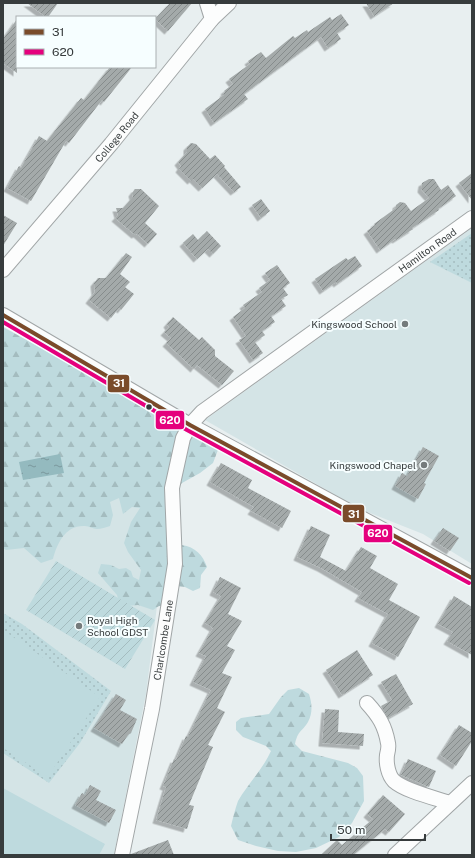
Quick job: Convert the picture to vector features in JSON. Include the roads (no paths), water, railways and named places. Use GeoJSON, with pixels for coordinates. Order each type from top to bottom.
{"type":"FeatureCollection","features":[{"type":"Feature","properties":{"kind":"street"},"geometry":{"type":"LineString","coordinates":[[207,3],[212,19]]}},
{"type":"Feature","properties":{"kind":"street","name":"College Road"},"geometry":{"type":"LineString","coordinates":[[3,270],[110,144],[212,19],[227,4]]}},
{"type":"Feature","properties":{"kind":"street","name":"Hamilton Road"},"geometry":{"type":"LineString","coordinates":[[190,425],[202,412],[472,218]]}},
{"type":"Feature","properties":{"kind":"street"},"geometry":{"type":"LineString","coordinates":[[3,315],[190,425],[472,578]]}},
{"type":"Feature","properties":{"kind":"street","name":"Charlcombe Lane"},"geometry":{"type":"LineString","coordinates":[[122,855],[152,709],[175,564],[172,488],[184,438],[190,425]]}},
{"type":"Feature","properties":{"kind":"street"},"geometry":{"type":"LineString","coordinates":[[368,703],[379,716],[386,732],[389,746],[386,757],[388,773],[393,780],[403,787],[450,804]]}},
{"type":"Feature","properties":{"kind":"street"},"geometry":{"type":"LineString","coordinates":[[395,855],[472,783]]}},
{"type":"Feature","properties":{"kind":"water"},"geometry":{"type":"Polygon","coordinates":[[[60,454],[64,473],[23,480],[19,462],[60,454]]]}},
{"type":"Feature","properties":{"kind":"place","name":"Kingswood School"},"geometry":{"type":"Point","coordinates":[405,324]}},
{"type":"Feature","properties":{"kind":"place","name":"Kingswood Chapel"},"geometry":{"type":"Point","coordinates":[424,465]}},
{"type":"Feature","properties":{"kind":"place","name":"Royal High School GDST"},"geometry":{"type":"Point","coordinates":[79,626]}}]}
